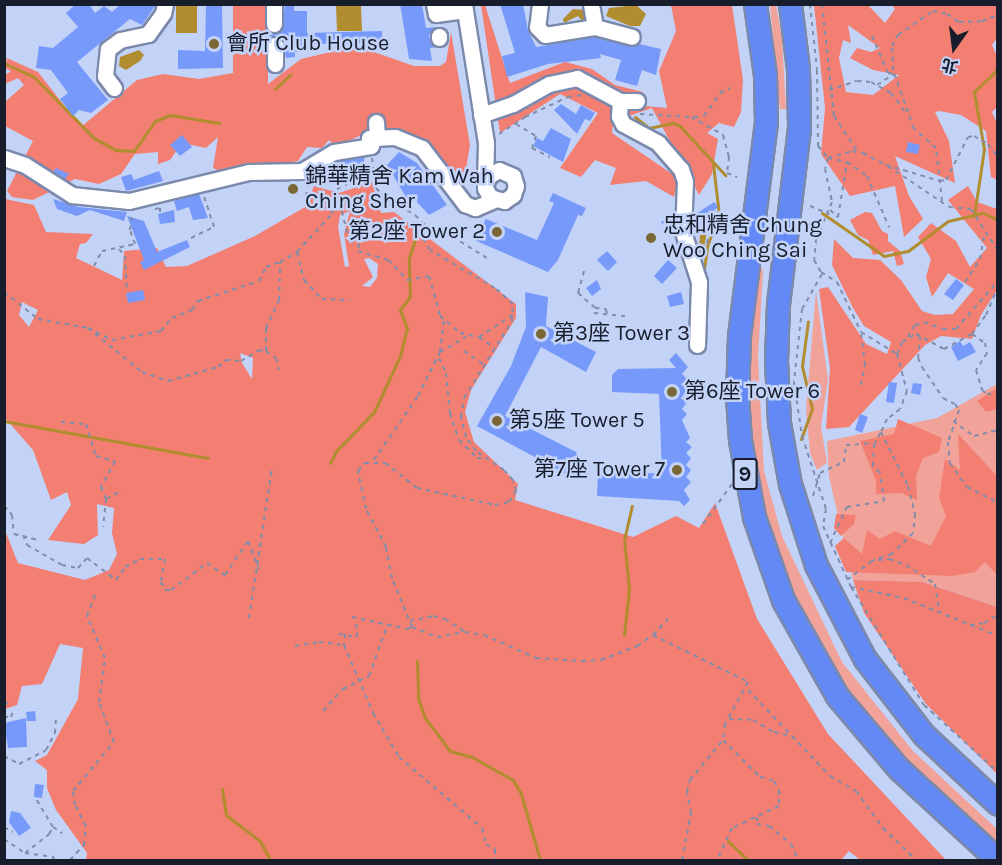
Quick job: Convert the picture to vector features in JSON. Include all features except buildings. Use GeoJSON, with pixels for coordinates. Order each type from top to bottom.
{"type":"FeatureCollection","features":[{"type":"Feature","properties":{"kind":"highway","name":"9"},"geometry":{"type":"LineString","coordinates":[[755,4],[765,75],[766,122],[739,336],[737,396],[743,459],[757,527],[795,626],[837,696],[888,757],[998,860]]}},
{"type":"Feature","properties":{"kind":"highway","name":"9"},"geometry":{"type":"LineString","coordinates":[[804,5],[798,69],[799,128],[778,304],[776,361],[779,423],[790,484],[816,565],[865,659],[924,735],[998,804]]}},
{"type":"Feature","properties":{"kind":"street"},"geometry":{"type":"LineString","coordinates":[[114,88],[105,76],[108,49],[120,40],[148,34],[163,13],[165,4]]}},
{"type":"Feature","properties":{"kind":"street"},"geometry":{"type":"LineString","coordinates":[[274,4],[275,64]]}},
{"type":"Feature","properties":{"kind":"street"},"geometry":{"type":"LineString","coordinates":[[540,4],[537,27],[545,35],[596,27],[632,37]]}},
{"type":"Feature","properties":{"kind":"street"},"geometry":{"type":"LineString","coordinates":[[591,4],[596,27]]}},
{"type":"Feature","properties":{"kind":"street"},"geometry":{"type":"LineString","coordinates":[[4,158],[25,165],[72,195],[129,201],[249,172],[302,171],[334,152],[400,138],[417,144],[468,206],[494,200],[504,201],[513,195],[516,186],[482,115],[465,7],[437,24]]}},
{"type":"Feature","properties":{"kind":"street"},"geometry":{"type":"LineString","coordinates":[[482,115],[513,104],[549,84],[577,78],[620,107],[628,127],[658,142],[681,169],[685,181],[683,232],[699,282],[697,345]]}},
{"type":"Feature","properties":{"kind":"street"},"geometry":{"type":"LineString","coordinates":[[620,107],[637,101]]}},
{"type":"Feature","properties":{"kind":"street"},"geometry":{"type":"LineString","coordinates":[[368,144],[376,122]]}},
{"type":"Feature","properties":{"kind":"street"},"geometry":{"type":"LineString","coordinates":[[492,139],[485,183],[487,193],[494,200]]}},
{"type":"Feature","properties":{"kind":"street"},"geometry":{"type":"LineString","coordinates":[[485,183],[494,172],[509,173]]}},
{"type":"Feature","properties":{"kind":"path"},"geometry":{"type":"LineString","coordinates":[[822,4],[828,90],[834,116],[858,152],[886,165],[949,207],[971,209],[996,244],[998,251]]}},
{"type":"Feature","properties":{"kind":"path"},"geometry":{"type":"LineString","coordinates":[[804,5],[817,70],[818,146],[828,158],[830,212],[816,239],[814,260],[822,274],[802,309],[794,382],[802,436],[826,509],[824,526],[850,587],[924,705],[998,772]]}},
{"type":"Feature","properties":{"kind":"path"},"geometry":{"type":"LineString","coordinates":[[942,201],[936,148],[914,129],[894,74],[890,56],[898,35],[933,11],[947,14],[959,22],[982,21],[998,15]]}},
{"type":"Feature","properties":{"kind":"path"},"geometry":{"type":"LineString","coordinates":[[872,36],[888,74],[894,74]]}},
{"type":"Feature","properties":{"kind":"path"},"geometry":{"type":"LineString","coordinates":[[876,85],[894,74]]}},
{"type":"Feature","properties":{"kind":"path"},"geometry":{"type":"LineString","coordinates":[[828,90],[857,81],[876,85],[891,93],[909,117]]}},
{"type":"Feature","properties":{"kind":"path"},"geometry":{"type":"LineString","coordinates":[[620,107],[691,117],[704,116],[720,93],[730,88]]}},
{"type":"Feature","properties":{"kind":"path"},"geometry":{"type":"LineString","coordinates":[[492,139],[568,97],[588,96]]}},
{"type":"Feature","properties":{"kind":"path"},"geometry":{"type":"LineString","coordinates":[[691,117],[723,135],[729,157],[727,173],[737,177]]}},
{"type":"Feature","properties":{"kind":"path"},"geometry":{"type":"LineString","coordinates":[[516,124],[536,136],[531,148],[550,157]]}},
{"type":"Feature","properties":{"kind":"path"},"geometry":{"type":"LineString","coordinates":[[886,165],[939,181],[946,180],[968,137],[981,140],[998,157]]}},
{"type":"Feature","properties":{"kind":"path"},"geometry":{"type":"LineString","coordinates":[[368,144],[376,188],[384,197],[431,231],[455,237],[487,258]]}},
{"type":"Feature","properties":{"kind":"path"},"geometry":{"type":"LineString","coordinates":[[828,158],[858,152]]}},
{"type":"Feature","properties":{"kind":"path"},"geometry":{"type":"LineString","coordinates":[[828,158],[847,162],[867,176],[889,227]]}},
{"type":"Feature","properties":{"kind":"path"},"geometry":{"type":"LineString","coordinates":[[810,206],[838,217],[847,162]]}},
{"type":"Feature","properties":{"kind":"path"},"geometry":{"type":"LineString","coordinates":[[4,292],[38,319],[88,328],[112,340],[161,331],[172,318],[192,310],[198,301],[259,281],[266,267],[297,252],[332,214],[337,189],[347,184],[353,167],[365,165],[372,172]]}},
{"type":"Feature","properties":{"kind":"path"},"geometry":{"type":"LineString","coordinates":[[191,238],[214,229],[202,190]]}},
{"type":"Feature","properties":{"kind":"path"},"geometry":{"type":"LineString","coordinates":[[94,266],[102,251],[120,249],[135,243],[129,230],[130,203]]}},
{"type":"Feature","properties":{"kind":"path"},"geometry":{"type":"LineString","coordinates":[[202,208],[206,207]]}},
{"type":"Feature","properties":{"kind":"path"},"geometry":{"type":"LineString","coordinates":[[342,211],[349,241],[358,244],[362,254],[388,260],[407,279],[429,276],[433,280],[436,308],[444,320],[470,335],[479,337],[495,348]]}},
{"type":"Feature","properties":{"kind":"path"},"geometry":{"type":"LineString","coordinates":[[205,218],[210,217]]}},
{"type":"Feature","properties":{"kind":"path"},"geometry":{"type":"LineString","coordinates":[[374,460],[385,463],[417,488],[504,505],[513,497],[516,485],[504,470],[486,459],[466,437],[461,417],[464,398],[514,314],[512,300],[430,250],[422,237],[425,225]]}},
{"type":"Feature","properties":{"kind":"path"},"geometry":{"type":"LineString","coordinates":[[702,261],[711,230]]}},
{"type":"Feature","properties":{"kind":"path"},"geometry":{"type":"LineString","coordinates":[[965,282],[980,260],[985,231]]}},
{"type":"Feature","properties":{"kind":"path"},"geometry":{"type":"LineString","coordinates":[[699,240],[706,241]]}},
{"type":"Feature","properties":{"kind":"path"},"geometry":{"type":"LineString","coordinates":[[120,249],[125,256],[127,292]]}},
{"type":"Feature","properties":{"kind":"path"},"geometry":{"type":"LineString","coordinates":[[297,252],[304,280],[322,299],[350,300]]}},
{"type":"Feature","properties":{"kind":"path"},"geometry":{"type":"LineString","coordinates":[[266,351],[266,328],[279,300],[280,261]]}},
{"type":"Feature","properties":{"kind":"path"},"geometry":{"type":"LineString","coordinates":[[818,270],[837,282],[861,332],[865,365],[861,385]]}},
{"type":"Feature","properties":{"kind":"path"},"geometry":{"type":"LineString","coordinates":[[584,271],[578,293],[596,308],[606,309],[607,315]]}},
{"type":"Feature","properties":{"kind":"path"},"geometry":{"type":"LineString","coordinates":[[897,354],[915,325],[924,322],[943,329],[956,329],[998,281]]}},
{"type":"Feature","properties":{"kind":"path"},"geometry":{"type":"LineString","coordinates":[[908,337],[920,336],[944,349],[972,334],[987,315],[998,287]]}},
{"type":"Feature","properties":{"kind":"path"},"geometry":{"type":"LineString","coordinates":[[594,313],[625,316]]}},
{"type":"Feature","properties":{"kind":"path"},"geometry":{"type":"LineString","coordinates":[[479,337],[514,314]]}},
{"type":"Feature","properties":{"kind":"path"},"geometry":{"type":"LineString","coordinates":[[412,627],[392,578],[387,552],[358,481],[358,471],[374,460],[417,396],[440,352],[444,320]]}},
{"type":"Feature","properties":{"kind":"path"},"geometry":{"type":"LineString","coordinates":[[88,328],[142,372],[168,381],[218,367],[226,360],[241,361],[259,350],[266,351],[276,358],[279,370]]}},
{"type":"Feature","properties":{"kind":"path"},"geometry":{"type":"LineString","coordinates":[[830,543],[847,507],[884,501],[880,473],[873,466],[874,442],[886,419],[900,410],[907,391],[897,354],[861,332]]}},
{"type":"Feature","properties":{"kind":"path"},"geometry":{"type":"LineString","coordinates":[[972,334],[985,343],[987,353],[976,370],[982,390],[987,394],[998,393]]}},
{"type":"Feature","properties":{"kind":"path"},"geometry":{"type":"LineString","coordinates":[[440,352],[470,335]]}},
{"type":"Feature","properties":{"kind":"path"},"geometry":{"type":"LineString","coordinates":[[920,336],[918,358],[943,398],[959,410],[953,421],[948,442],[950,463],[967,487],[998,503]]}},
{"type":"Feature","properties":{"kind":"path"},"geometry":{"type":"LineString","coordinates":[[464,351],[484,365]]}},
{"type":"Feature","properties":{"kind":"path"},"geometry":{"type":"LineString","coordinates":[[438,357],[446,373],[450,413],[459,440],[477,458],[486,459]]}},
{"type":"Feature","properties":{"kind":"path"},"geometry":{"type":"LineString","coordinates":[[953,421],[974,436],[998,430]]}},
{"type":"Feature","properties":{"kind":"path"},"geometry":{"type":"LineString","coordinates":[[61,422],[86,424],[96,456],[115,460],[101,487],[106,499],[103,527]]}},
{"type":"Feature","properties":{"kind":"path"},"geometry":{"type":"LineString","coordinates":[[848,580],[872,561],[892,554],[908,540],[915,525],[908,486],[881,432]]}},
{"type":"Feature","properties":{"kind":"path"},"geometry":{"type":"LineString","coordinates":[[813,496],[820,473],[844,462],[846,445],[874,442]]}},
{"type":"Feature","properties":{"kind":"path"},"geometry":{"type":"LineString","coordinates":[[249,618],[259,569],[272,468]]}},
{"type":"Feature","properties":{"kind":"path"},"geometry":{"type":"LineString","coordinates":[[703,524],[734,482]]}},
{"type":"Feature","properties":{"kind":"path"},"geometry":{"type":"LineString","coordinates":[[106,499],[122,490]]}},
{"type":"Feature","properties":{"kind":"path"},"geometry":{"type":"LineString","coordinates":[[4,506],[12,515],[14,534],[38,540]]}},
{"type":"Feature","properties":{"kind":"path"},"geometry":{"type":"LineString","coordinates":[[23,535],[27,545],[62,565],[78,568],[87,558],[116,580],[125,567],[140,559],[165,559],[161,582],[165,590],[171,590],[207,563],[225,575],[248,541],[259,569]]}},
{"type":"Feature","properties":{"kind":"path"},"geometry":{"type":"LineString","coordinates":[[379,552],[387,552]]}},
{"type":"Feature","properties":{"kind":"path"},"geometry":{"type":"LineString","coordinates":[[872,561],[889,559],[935,584],[939,611]]}},
{"type":"Feature","properties":{"kind":"path"},"geometry":{"type":"LineString","coordinates":[[850,587],[904,598],[998,636]]}},
{"type":"Feature","properties":{"kind":"path"},"geometry":{"type":"LineString","coordinates":[[70,861],[84,845],[87,826],[75,806],[74,791],[114,742],[99,702],[105,658],[87,616],[96,593]]}},
{"type":"Feature","properties":{"kind":"path"},"geometry":{"type":"LineString","coordinates":[[969,625],[984,623],[998,615]]}},
{"type":"Feature","properties":{"kind":"path"},"geometry":{"type":"LineString","coordinates":[[339,634],[357,637],[354,618],[387,626],[412,627],[437,637],[465,632],[484,635],[536,658],[582,661],[601,660],[637,646],[668,619]]}},
{"type":"Feature","properties":{"kind":"path"},"geometry":{"type":"LineString","coordinates":[[410,621],[439,618],[465,632]]}},
{"type":"Feature","properties":{"kind":"path"},"geometry":{"type":"LineString","coordinates":[[323,711],[344,689],[369,676],[387,626]]}},
{"type":"Feature","properties":{"kind":"path"},"geometry":{"type":"LineString","coordinates":[[345,634],[344,645],[373,713],[399,757],[482,828],[486,844],[495,849],[495,861]]}},
{"type":"Feature","properties":{"kind":"path"},"geometry":{"type":"LineString","coordinates":[[653,634],[748,682],[723,730],[723,740],[690,780],[687,792],[691,813],[682,861]]}},
{"type":"Feature","properties":{"kind":"path"},"geometry":{"type":"LineString","coordinates":[[295,646],[319,642],[344,645]]}},
{"type":"Feature","properties":{"kind":"path"},"geometry":{"type":"LineString","coordinates":[[748,690],[830,776],[856,790],[884,828],[916,861]]}},
{"type":"Feature","properties":{"kind":"path"},"geometry":{"type":"LineString","coordinates":[[4,703],[10,704]]}},
{"type":"Feature","properties":{"kind":"path"},"geometry":{"type":"LineString","coordinates":[[4,717],[10,717],[14,709]]}},
{"type":"Feature","properties":{"kind":"path"},"geometry":{"type":"LineString","coordinates":[[4,756],[19,764],[46,750],[55,733],[56,717]]}},
{"type":"Feature","properties":{"kind":"path"},"geometry":{"type":"LineString","coordinates":[[729,719],[753,720],[774,732],[792,736]]}},
{"type":"Feature","properties":{"kind":"path"},"geometry":{"type":"LineString","coordinates":[[717,861],[732,828],[779,806],[779,790],[774,781],[760,777],[723,740]]}},
{"type":"Feature","properties":{"kind":"path"},"geometry":{"type":"LineString","coordinates":[[36,799],[53,827],[62,833]]}},
{"type":"Feature","properties":{"kind":"path"},"geometry":{"type":"LineString","coordinates":[[757,816],[757,824],[769,826],[791,844],[798,861]]}},
{"type":"Feature","properties":{"kind":"path"},"geometry":{"type":"LineString","coordinates":[[4,827],[13,832]]}},
{"type":"Feature","properties":{"kind":"path"},"geometry":{"type":"LineString","coordinates":[[25,853],[39,845],[53,827]]}},
{"type":"Feature","properties":{"kind":"path"},"geometry":{"type":"LineString","coordinates":[[4,839],[25,853],[54,857],[53,861]]}},
{"type":"Feature","properties":{"kind":"shaded area"},"geometry":{"type":"Polygon","coordinates":[[[176,5],[197,5],[197,33],[176,33],[176,5]]]}},
{"type":"Feature","properties":{"kind":"shaded area"},"geometry":{"type":"Polygon","coordinates":[[[233,5],[268,5],[268,84],[301,59],[343,49],[371,51],[414,66],[440,66],[446,62],[451,32],[470,145],[462,193],[432,150],[418,138],[400,131],[366,133],[336,147],[329,140],[322,148],[307,147],[298,161],[272,166],[244,164],[227,174],[213,168],[218,137],[206,148],[182,143],[170,160],[158,164],[158,152],[135,154],[121,174],[99,184],[75,179],[33,200],[12,197],[7,191],[33,141],[5,126],[5,102],[24,85],[18,78],[5,84],[5,75],[11,71],[5,68],[7,58],[38,72],[81,127],[137,80],[163,74],[199,79],[233,73],[233,5]]]}},
{"type":"Feature","properties":{"kind":"shaded area"},"geometry":{"type":"Polygon","coordinates":[[[336,5],[361,5],[362,31],[337,31],[336,5]]]}},
{"type":"Feature","properties":{"kind":"shaded area"},"geometry":{"type":"Polygon","coordinates":[[[481,5],[485,5],[510,83],[565,62],[592,69],[615,85],[643,92],[645,106],[667,108],[659,71],[676,31],[671,5],[732,5],[743,80],[741,112],[734,127],[719,123],[707,133],[718,139],[712,174],[699,195],[652,108],[632,115],[614,114],[612,133],[678,178],[674,197],[646,181],[610,185],[616,168],[595,160],[581,177],[560,168],[598,113],[560,94],[500,133],[481,5]]]}},
{"type":"Feature","properties":{"kind":"shaded area"},"geometry":{"type":"Polygon","coordinates":[[[636,5],[646,14],[640,26],[630,26],[606,16],[609,8],[636,5]]]}},
{"type":"Feature","properties":{"kind":"shaded area"},"geometry":{"type":"Polygon","coordinates":[[[770,5],[776,5],[782,39],[786,109],[780,109],[770,5]]]}},
{"type":"Feature","properties":{"kind":"shaded area"},"geometry":{"type":"Polygon","coordinates":[[[814,5],[868,5],[885,23],[895,9],[892,5],[997,5],[997,38],[992,45],[997,56],[997,107],[992,112],[997,123],[997,180],[991,177],[986,131],[961,115],[935,112],[949,141],[955,183],[895,156],[909,196],[923,219],[904,237],[895,186],[850,196],[821,154],[825,108],[814,5]],[[848,25],[851,43],[843,40],[839,58],[846,92],[873,95],[899,75],[873,70],[850,58],[857,48],[871,52],[880,48],[848,25]]]}},
{"type":"Feature","properties":{"kind":"shaded area"},"geometry":{"type":"Polygon","coordinates":[[[573,9],[586,10],[587,20],[582,21],[578,16],[564,23],[563,19],[573,9]]]}},
{"type":"Feature","properties":{"kind":"shaded area"},"geometry":{"type":"Polygon","coordinates":[[[139,50],[144,55],[140,61],[126,70],[119,66],[120,57],[139,50]]]}},
{"type":"Feature","properties":{"kind":"shaded area"},"geometry":{"type":"Polygon","coordinates":[[[372,182],[381,213],[394,212],[516,304],[516,318],[471,390],[465,412],[474,442],[518,484],[515,500],[633,537],[676,516],[699,528],[715,503],[757,619],[828,734],[946,860],[860,860],[849,851],[841,860],[86,860],[87,853],[56,810],[47,788],[47,770],[35,761],[47,755],[78,699],[83,648],[60,644],[42,684],[22,686],[17,705],[5,709],[4,528],[18,563],[85,580],[109,570],[117,554],[112,533],[114,508],[97,504],[98,535],[84,544],[48,540],[71,505],[67,492],[51,500],[33,450],[5,418],[5,199],[34,205],[46,232],[93,234],[86,243],[80,244],[76,258],[122,280],[124,251],[157,248],[166,267],[187,266],[255,236],[305,207],[314,186],[339,193],[372,182]],[[350,211],[340,215],[338,227],[345,267],[349,266],[344,234],[350,211]],[[369,258],[364,259],[373,277],[362,286],[370,287],[377,278],[378,264],[369,258]],[[22,302],[19,315],[29,327],[38,310],[22,302]],[[240,353],[242,363],[252,379],[253,358],[240,353]]]}},
{"type":"Feature","properties":{"kind":"shaded area"},"geometry":{"type":"Polygon","coordinates":[[[968,186],[977,202],[997,209],[997,290],[981,315],[972,339],[941,336],[925,345],[849,427],[826,429],[830,368],[819,289],[828,287],[866,344],[887,354],[891,342],[864,326],[853,308],[832,265],[834,239],[853,258],[880,260],[901,280],[922,311],[935,315],[953,314],[974,289],[948,273],[932,297],[926,277],[931,259],[918,237],[931,223],[956,241],[970,267],[987,248],[948,200],[968,186]]]}},
{"type":"Feature","properties":{"kind":"shaded area"},"geometry":{"type":"Polygon","coordinates":[[[865,212],[872,213],[882,231],[888,234],[888,241],[900,251],[904,264],[897,266],[893,251],[873,255],[868,240],[858,235],[850,220],[865,212]]]}},
{"type":"Feature","properties":{"kind":"shaded area"},"geometry":{"type":"Polygon","coordinates":[[[708,226],[703,254],[699,254],[700,232],[708,226]]]}},
{"type":"Feature","properties":{"kind":"shaded area"},"geometry":{"type":"Polygon","coordinates":[[[755,256],[763,271],[758,358],[764,471],[782,536],[842,662],[913,751],[997,829],[997,844],[887,744],[852,705],[788,596],[753,482],[744,384],[755,256]]]}},
{"type":"Feature","properties":{"kind":"shaded area"},"geometry":{"type":"Polygon","coordinates":[[[816,291],[828,380],[821,426],[827,463],[817,470],[810,453],[806,409],[816,291]]]}},
{"type":"Feature","properties":{"kind":"shaded area"},"geometry":{"type":"Polygon","coordinates":[[[997,384],[997,607],[924,582],[853,580],[829,477],[827,441],[937,418],[997,384]]]}},
{"type":"Feature","properties":{"kind":"shaded area"},"geometry":{"type":"Polygon","coordinates":[[[997,388],[997,409],[986,412],[977,401],[997,388]]]}},
{"type":"Feature","properties":{"kind":"shaded area"},"geometry":{"type":"Polygon","coordinates":[[[898,419],[942,438],[939,452],[923,458],[916,476],[917,500],[901,493],[876,494],[876,481],[860,441],[894,434],[898,419]]]}},
{"type":"Feature","properties":{"kind":"shaded area"},"geometry":{"type":"Polygon","coordinates":[[[958,434],[997,476],[997,575],[985,562],[975,572],[952,576],[846,572],[835,546],[844,538],[862,554],[867,530],[880,539],[895,531],[931,546],[946,516],[939,498],[945,459],[960,470],[958,434]]]}},
{"type":"Feature","properties":{"kind":"shaded area"},"geometry":{"type":"Polygon","coordinates":[[[836,514],[856,515],[854,524],[841,536],[834,528],[836,514]]]}},
{"type":"Feature","properties":{"kind":"shaded area"},"geometry":{"type":"Polygon","coordinates":[[[853,580],[923,582],[997,607],[997,774],[926,704],[864,613],[853,580]]]}},
{"type":"Feature","properties":{"kind":"waterway"},"geometry":{"type":"LineString","coordinates":[[4,63],[34,77],[94,138],[116,150],[134,151],[155,121],[170,115],[219,123]]}},
{"type":"Feature","properties":{"kind":"waterway"},"geometry":{"type":"LineString","coordinates":[[974,216],[984,149],[974,92],[998,69]]}},
{"type":"Feature","properties":{"kind":"waterway"},"geometry":{"type":"LineString","coordinates":[[275,89],[290,75]]}},
{"type":"Feature","properties":{"kind":"waterway"},"geometry":{"type":"LineString","coordinates":[[635,117],[649,128],[673,123],[680,126],[725,175]]}},
{"type":"Feature","properties":{"kind":"waterway"},"geometry":{"type":"LineString","coordinates":[[703,276],[707,246],[719,215],[713,164]]}},
{"type":"Feature","properties":{"kind":"waterway"},"geometry":{"type":"LineString","coordinates":[[822,213],[884,256],[908,251],[948,221],[983,213],[998,220]]}},
{"type":"Feature","properties":{"kind":"waterway"},"geometry":{"type":"LineString","coordinates":[[330,463],[336,451],[374,412],[400,356],[407,328],[400,310],[410,296],[409,258],[420,225]]}},
{"type":"Feature","properties":{"kind":"waterway"},"geometry":{"type":"LineString","coordinates":[[801,439],[812,409],[802,366],[808,321]]}},
{"type":"Feature","properties":{"kind":"waterway"},"geometry":{"type":"LineString","coordinates":[[4,421],[208,458]]}},
{"type":"Feature","properties":{"kind":"waterway"},"geometry":{"type":"LineString","coordinates":[[624,635],[629,588],[624,540],[632,506]]}},
{"type":"Feature","properties":{"kind":"waterway"},"geometry":{"type":"LineString","coordinates":[[417,661],[418,698],[425,718],[450,751],[472,757],[513,780],[521,794],[540,860]]}},
{"type":"Feature","properties":{"kind":"waterway"},"geometry":{"type":"LineString","coordinates":[[222,789],[226,815],[260,841],[270,860]]}},
{"type":"Feature","properties":{"kind":"waterway"},"geometry":{"type":"LineString","coordinates":[[728,841],[748,860]]}},
{"type":"Feature","properties":{"kind":"place","name":"會所 Club House"},"geometry":{"type":"Point","coordinates":[214,44]}},
{"type":"Feature","properties":{"kind":"place","name":"錦華精舍 Kam Wah Ching Sher"},"geometry":{"type":"Point","coordinates":[293,189]}},
{"type":"Feature","properties":{"kind":"place","name":"第2座 Tower 2"},"geometry":{"type":"Point","coordinates":[497,232]}},
{"type":"Feature","properties":{"kind":"place","name":"忠和精舍 Chung Woo Ching Sai"},"geometry":{"type":"Point","coordinates":[651,238]}},
{"type":"Feature","properties":{"kind":"place","name":"第3座 Tower 3"},"geometry":{"type":"Point","coordinates":[541,334]}},
{"type":"Feature","properties":{"kind":"place","name":"第6座 Tower 6"},"geometry":{"type":"Point","coordinates":[672,392]}},
{"type":"Feature","properties":{"kind":"place","name":"第5座 Tower 5"},"geometry":{"type":"Point","coordinates":[497,421]}},
{"type":"Feature","properties":{"kind":"place","name":"第7座 Tower 7"},"geometry":{"type":"Point","coordinates":[677,470]}}]}
